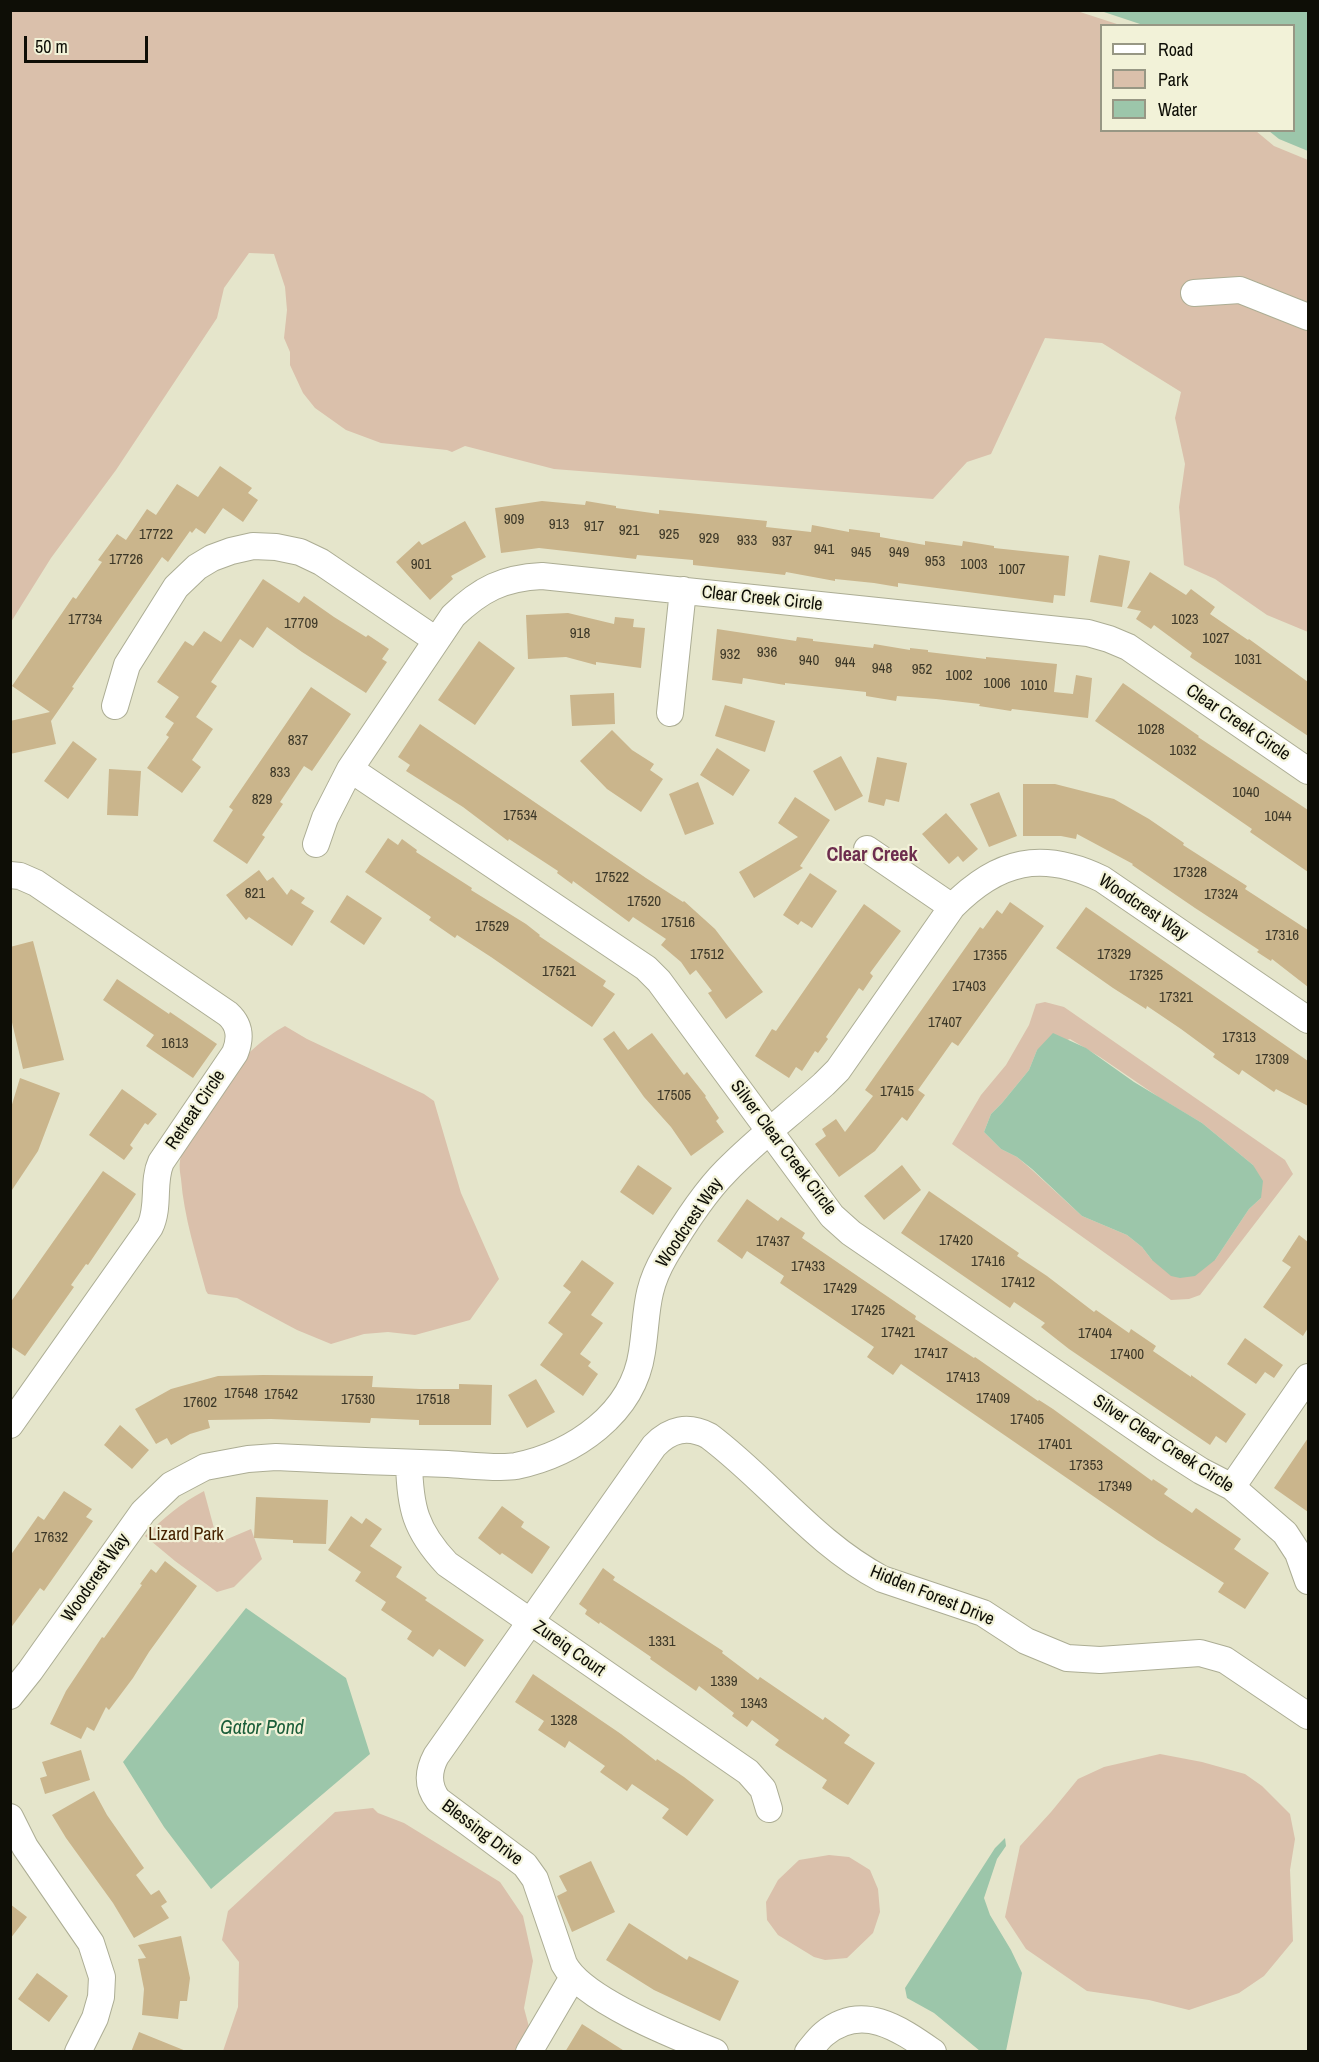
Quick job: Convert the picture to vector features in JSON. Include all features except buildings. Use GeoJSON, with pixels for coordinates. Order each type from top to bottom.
{"type":"FeatureCollection","features":[{"type":"Feature","properties":{"kind":"street"},"geometry":{"type":"LineString","coordinates":[[1194,293],[1240,290],[1308,317]]}},
{"type":"Feature","properties":{"kind":"street"},"geometry":{"type":"LineString","coordinates":[[115,706],[127,665],[176,587],[197,567],[212,558],[253,546],[276,547],[300,552],[321,562],[436,640]]}},
{"type":"Feature","properties":{"kind":"street","name":"Clear Creek Circle"},"geometry":{"type":"LineString","coordinates":[[316,844],[325,818],[350,769],[453,616],[470,599],[497,585],[524,577],[542,576],[683,590],[1088,633],[1128,647],[1308,771]]}},
{"type":"Feature","properties":{"kind":"street"},"geometry":{"type":"LineString","coordinates":[[670,713],[683,590]]}},
{"type":"Feature","properties":{"kind":"street","name":"Silver Clear Creek Circle"},"geometry":{"type":"LineString","coordinates":[[350,769],[646,968],[659,981],[823,1206],[851,1233],[1165,1448],[1232,1487],[1284,1533],[1298,1553],[1308,1581]]}},
{"type":"Feature","properties":{"kind":"street"},"geometry":{"type":"LineString","coordinates":[[867,849],[952,907]]}},
{"type":"Feature","properties":{"kind":"street","name":"Woodcrest Way"},"geometry":{"type":"LineString","coordinates":[[10,1696],[143,1512],[171,1485],[206,1467],[248,1459],[276,1457],[515,1466],[555,1454],[577,1443],[602,1424],[628,1393],[637,1373],[642,1352],[648,1295],[660,1264],[718,1180],[838,1070],[952,907],[971,888],[1003,870],[1024,864],[1046,862],[1068,865],[1102,879],[1308,1020]]}},
{"type":"Feature","properties":{"kind":"street","name":"Retreat Circle"},"geometry":{"type":"LineString","coordinates":[[10,875],[20,876],[36,883],[228,1014],[236,1024],[239,1035],[234,1053],[161,1162],[157,1172],[155,1212],[150,1227],[11,1423]]}},
{"type":"Feature","properties":{"kind":"street"},"geometry":{"type":"LineString","coordinates":[[1232,1487],[1308,1377]]}},
{"type":"Feature","properties":{"kind":"street","name":"Hidden Forest Drive"},"geometry":{"type":"LineString","coordinates":[[531,1622],[654,1446],[671,1432],[695,1430],[715,1441],[825,1540],[867,1571],[882,1579],[992,1616],[1026,1641],[1067,1658],[1089,1660],[1200,1653],[1226,1660],[1308,1716]]}},
{"type":"Feature","properties":{"kind":"street","name":"Zureiq Court"},"geometry":{"type":"LineString","coordinates":[[409,1463],[412,1508],[422,1531],[435,1551],[460,1574],[748,1772],[763,1789],[769,1809]]}},
{"type":"Feature","properties":{"kind":"street","name":"Blessing Drive"},"geometry":{"type":"LineString","coordinates":[[531,1622],[436,1756],[429,1781],[433,1794],[443,1805],[518,1858],[531,1872],[564,1964],[573,1977],[640,2020],[715,2052]]}},
{"type":"Feature","properties":{"kind":"street"},"geometry":{"type":"LineString","coordinates":[[13,1828],[91,1943],[102,1977],[101,1997],[95,2018],[78,2052]]}},
{"type":"Feature","properties":{"kind":"street"},"geometry":{"type":"LineString","coordinates":[[529,2052],[573,1977]]}},
{"type":"Feature","properties":{"kind":"street"},"geometry":{"type":"LineString","coordinates":[[808,2052],[824,2034],[832,2029],[849,2022],[868,2019],[896,2027],[933,2052]]}},
{"type":"Feature","properties":{"kind":"green space"},"geometry":{"type":"Polygon","coordinates":[[[1074,10],[1117,24],[1100,24],[1100,132],[1257,132],[1274,146],[1308,160],[1308,632],[1267,615],[1215,579],[1184,565],[1179,507],[1185,464],[1175,418],[1181,392],[1102,343],[1045,338],[991,454],[967,462],[933,499],[554,469],[465,446],[452,452],[381,443],[346,430],[315,408],[303,393],[290,365],[290,352],[284,338],[287,310],[285,287],[274,254],[249,253],[224,288],[217,318],[116,470],[51,558],[11,622],[10,11],[1074,10]]]}},
{"type":"Feature","properties":{"kind":"green space"},"geometry":{"type":"Polygon","coordinates":[[[1045,1002],[1064,1007],[1285,1160],[1293,1174],[1200,1295],[1189,1299],[1171,1300],[952,1144],[981,1095],[1006,1065],[1029,1025],[1036,1004],[1045,1002]],[[1070,1039],[1037,1050],[1029,1070],[991,1114],[984,1132],[1001,1149],[1017,1157],[1031,1169],[1082,1216],[1127,1235],[1142,1247],[1152,1260],[1215,1260],[1249,1209],[1261,1198],[1253,1165],[1202,1123],[1160,1098],[1070,1039]]]}},
{"type":"Feature","properties":{"kind":"green space"},"geometry":{"type":"Polygon","coordinates":[[[285,1026],[434,1101],[461,1193],[499,1279],[470,1320],[415,1335],[388,1332],[364,1334],[331,1344],[297,1330],[237,1298],[208,1294],[206,1291],[191,1235],[183,1193],[180,1161],[185,1142],[206,1103],[220,1084],[252,1050],[285,1026]]]}},
{"type":"Feature","properties":{"kind":"green space","name":"Lizard Park"},"geometry":{"type":"Polygon","coordinates":[[[204,1491],[218,1543],[251,1529],[262,1559],[234,1587],[217,1592],[145,1536],[173,1511],[204,1491]]]}},
{"type":"Feature","properties":{"kind":"green space"},"geometry":{"type":"Polygon","coordinates":[[[1160,1754],[1202,1762],[1245,1774],[1262,1786],[1290,1814],[1295,1839],[1290,1870],[1293,1941],[1264,1976],[1239,1993],[1189,2010],[1149,2000],[1087,1991],[1026,1949],[1005,1917],[1020,1846],[1078,1779],[1104,1767],[1160,1754]]]}},
{"type":"Feature","properties":{"kind":"green space"},"geometry":{"type":"Polygon","coordinates":[[[373,1808],[378,1813],[404,1823],[500,1882],[523,1916],[533,1961],[524,2008],[532,2038],[525,2052],[223,2051],[238,2007],[239,1962],[222,1940],[228,1911],[335,1812],[373,1808]]]}},
{"type":"Feature","properties":{"kind":"green space"},"geometry":{"type":"Polygon","coordinates":[[[829,1855],[849,1857],[870,1870],[878,1889],[880,1912],[873,1933],[847,1958],[825,1960],[814,1957],[778,1935],[767,1920],[766,1902],[778,1880],[799,1860],[829,1855]]]}},
{"type":"Feature","properties":{"kind":"water"},"geometry":{"type":"Polygon","coordinates":[[[1101,11],[1308,11],[1308,151],[1279,139],[1270,132],[1295,132],[1295,24],[1140,24],[1101,11]]]}},
{"type":"Feature","properties":{"kind":"water"},"geometry":{"type":"Polygon","coordinates":[[[1053,1033],[1086,1048],[1134,1082],[1202,1123],[1253,1165],[1263,1181],[1261,1198],[1249,1209],[1215,1260],[1195,1276],[1180,1278],[1171,1276],[1127,1235],[1082,1216],[1032,1169],[1017,1157],[1001,1149],[984,1132],[991,1114],[1029,1070],[1037,1050],[1053,1033]]]}},
{"type":"Feature","properties":{"kind":"water","name":"Gator Pond"},"geometry":{"type":"Polygon","coordinates":[[[246,1608],[346,1678],[370,1754],[211,1889],[164,1827],[123,1762],[246,1608]]]}},
{"type":"Feature","properties":{"kind":"water"},"geometry":{"type":"Polygon","coordinates":[[[1005,1838],[1006,1846],[997,1859],[984,1898],[990,1915],[1022,1973],[1006,2051],[980,2051],[934,2013],[907,1998],[905,1988],[995,1848],[1005,1838]]]}},
{"type":"Feature","properties":{"kind":"district","name":"Clear Creek"},"geometry":{"type":"Point","coordinates":[872,856]}}]}
